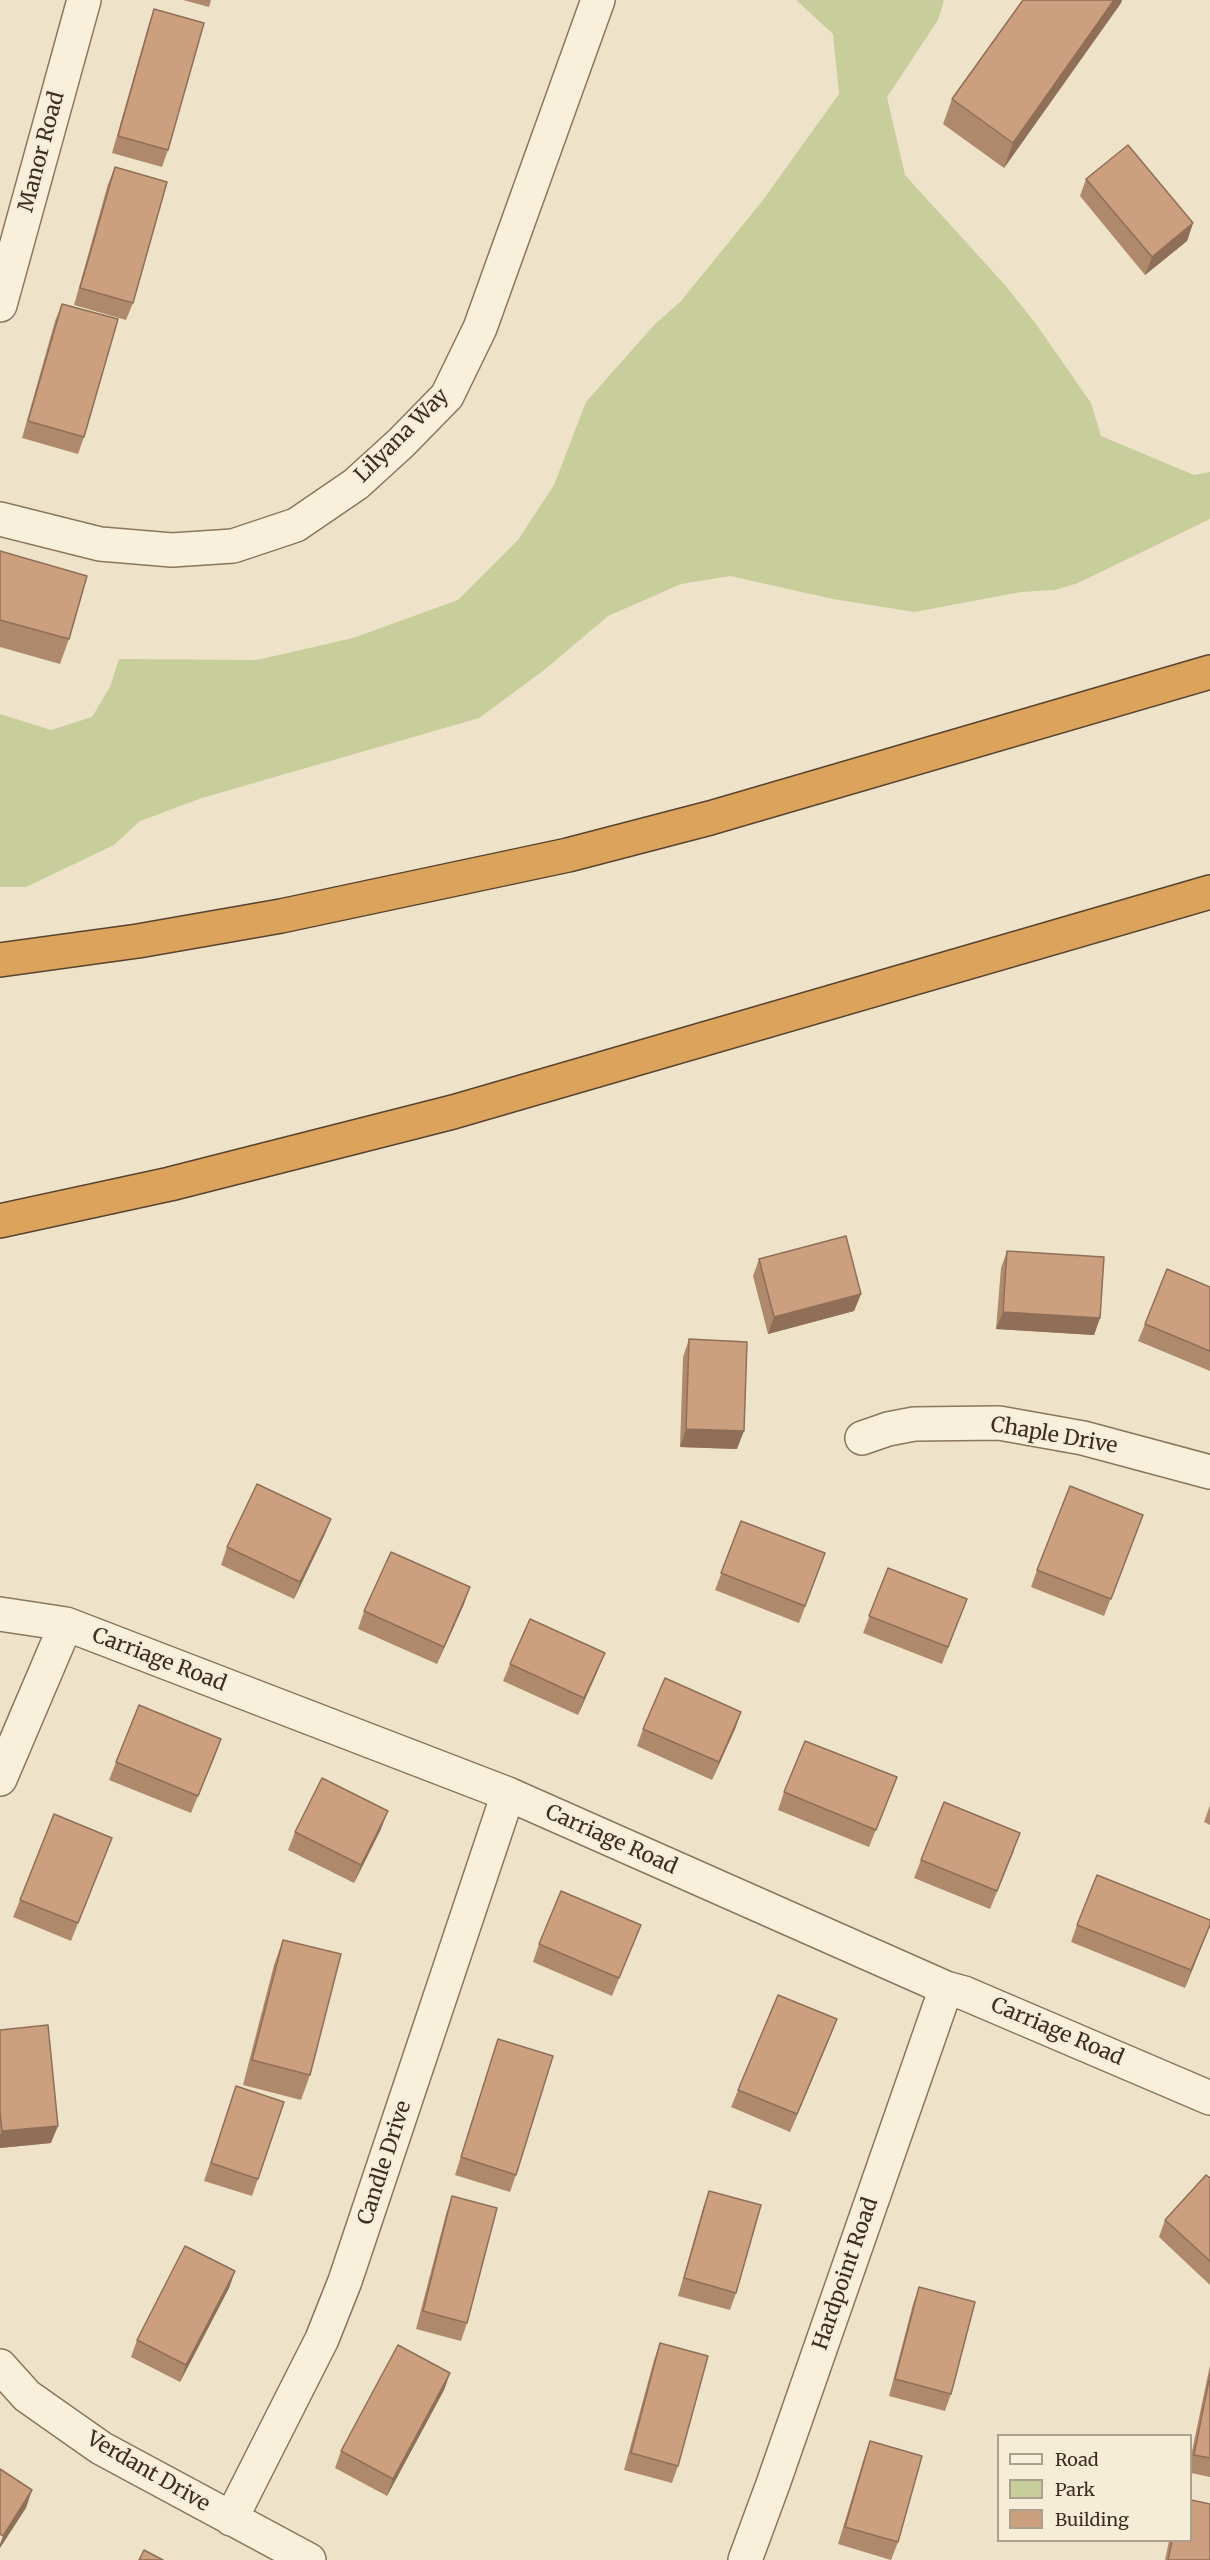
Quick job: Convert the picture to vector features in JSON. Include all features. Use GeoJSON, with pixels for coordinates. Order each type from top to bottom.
{"type":"FeatureCollection","features":[{"type":"Feature","properties":{"kind":"highway"},"geometry":{"type":"LineString","coordinates":[[0,960],[281,916],[567,855],[732,812],[1210,672]]}},
{"type":"Feature","properties":{"kind":"highway"},"geometry":{"type":"LineString","coordinates":[[0,1221],[191,1179],[453,1112],[1210,892]]}},
{"type":"Feature","properties":{"kind":"street","name":"Manor Road"},"geometry":{"type":"LineString","coordinates":[[0,305],[84,0]]}},
{"type":"Feature","properties":{"kind":"street","name":"Lilyana Way"},"geometry":{"type":"LineString","coordinates":[[0,519],[100,544],[172,550],[233,546],[296,525],[356,484],[401,443],[447,396],[480,328],[598,0]]}},
{"type":"Feature","properties":{"kind":"street","name":"Chaple Drive"},"geometry":{"type":"LineString","coordinates":[[862,1438],[888,1429],[914,1424],[999,1423],[1083,1438],[1210,1472]]}},
{"type":"Feature","properties":{"kind":"street","name":"Carriage Road"},"geometry":{"type":"LineString","coordinates":[[0,1614],[66,1624],[508,1794],[946,1988],[964,1993],[1210,2098]]}},
{"type":"Feature","properties":{"kind":"street"},"geometry":{"type":"LineString","coordinates":[[0,1779],[66,1624]]}},
{"type":"Feature","properties":{"kind":"street","name":"Candle Drive"},"geometry":{"type":"LineString","coordinates":[[231,2519],[322,2339],[345,2281],[508,1794]]}},
{"type":"Feature","properties":{"kind":"street","name":"Hardpoint Road"},"geometry":{"type":"LineString","coordinates":[[745,2560],[946,1988]]}},
{"type":"Feature","properties":{"kind":"street","name":"Verdant Drive"},"geometry":{"type":"LineString","coordinates":[[0,2366],[27,2396],[101,2448],[309,2560]]}},
{"type":"Feature","properties":{"kind":"green space"},"geometry":{"type":"Polygon","coordinates":[[[796,0],[944,0],[938,20],[887,97],[905,175],[1005,285],[1036,324],[1091,403],[1101,436],[1194,475],[1210,472],[1210,519],[1078,583],[1055,590],[1021,592],[914,612],[833,599],[730,576],[681,584],[608,616],[543,671],[479,718],[202,798],[140,821],[114,845],[26,887],[0,887],[0,714],[51,730],[92,717],[110,687],[119,659],[257,660],[353,638],[458,600],[518,540],[554,485],[586,402],[654,325],[681,301],[763,200],[839,94],[833,34],[796,0]]]}},
{"type":"Feature","properties":{"kind":"building"},"geometry":{"type":"Polygon","coordinates":[[[1023,0],[1114,0],[1013,143],[952,99],[1023,0]]]}},
{"type":"Feature","properties":{"kind":"building"},"geometry":{"type":"Polygon","coordinates":[[[154,9],[204,23],[168,150],[118,136],[154,9]]]}},
{"type":"Feature","properties":{"kind":"building"},"geometry":{"type":"Polygon","coordinates":[[[1128,145],[1193,223],[1152,257],[1086,179],[1128,145]]]}},
{"type":"Feature","properties":{"kind":"building"},"geometry":{"type":"Polygon","coordinates":[[[115,167],[167,182],[133,303],[80,288],[115,167]]]}},
{"type":"Feature","properties":{"kind":"building"},"geometry":{"type":"Polygon","coordinates":[[[62,304],[118,319],[84,437],[28,421],[62,304]]]}},
{"type":"Feature","properties":{"kind":"building"},"geometry":{"type":"Polygon","coordinates":[[[0,551],[87,576],[69,639],[0,620],[0,551]]]}},
{"type":"Feature","properties":{"kind":"building"},"geometry":{"type":"Polygon","coordinates":[[[846,1236],[861,1294],[774,1317],[759,1259],[846,1236]]]}},
{"type":"Feature","properties":{"kind":"building"},"geometry":{"type":"Polygon","coordinates":[[[1007,1251],[1104,1257],[1100,1318],[1003,1312],[1007,1251]]]}},
{"type":"Feature","properties":{"kind":"building"},"geometry":{"type":"Polygon","coordinates":[[[1167,1269],[1210,1287],[1210,1351],[1145,1324],[1167,1269]]]}},
{"type":"Feature","properties":{"kind":"building"},"geometry":{"type":"Polygon","coordinates":[[[689,1339],[747,1342],[744,1431],[686,1429],[689,1339]]]}},
{"type":"Feature","properties":{"kind":"building"},"geometry":{"type":"Polygon","coordinates":[[[257,1484],[331,1519],[300,1582],[227,1547],[257,1484]]]}},
{"type":"Feature","properties":{"kind":"building"},"geometry":{"type":"Polygon","coordinates":[[[1070,1486],[1143,1515],[1111,1599],[1037,1570],[1070,1486]]]}},
{"type":"Feature","properties":{"kind":"building"},"geometry":{"type":"Polygon","coordinates":[[[741,1521],[825,1553],[805,1606],[721,1573],[741,1521]]]}},
{"type":"Feature","properties":{"kind":"building"},"geometry":{"type":"Polygon","coordinates":[[[391,1552],[470,1587],[444,1647],[364,1611],[391,1552]]]}},
{"type":"Feature","properties":{"kind":"building"},"geometry":{"type":"Polygon","coordinates":[[[888,1568],[967,1599],[948,1647],[869,1616],[888,1568]]]}},
{"type":"Feature","properties":{"kind":"building"},"geometry":{"type":"Polygon","coordinates":[[[530,1619],[605,1653],[584,1698],[510,1664],[530,1619]]]}},
{"type":"Feature","properties":{"kind":"building"},"geometry":{"type":"Polygon","coordinates":[[[665,1678],[741,1712],[719,1762],[643,1729],[665,1678]]]}},
{"type":"Feature","properties":{"kind":"building"},"geometry":{"type":"Polygon","coordinates":[[[139,1705],[221,1739],[198,1796],[116,1762],[139,1705]]]}},
{"type":"Feature","properties":{"kind":"building"},"geometry":{"type":"Polygon","coordinates":[[[805,1741],[897,1777],[876,1830],[784,1792],[805,1741]]]}},
{"type":"Feature","properties":{"kind":"building"},"geometry":{"type":"Polygon","coordinates":[[[322,1778],[388,1811],[361,1865],[295,1832],[322,1778]]]}},
{"type":"Feature","properties":{"kind":"building"},"geometry":{"type":"Polygon","coordinates":[[[944,1802],[1020,1833],[997,1891],[921,1860],[944,1802]]]}},
{"type":"Feature","properties":{"kind":"building"},"geometry":{"type":"Polygon","coordinates":[[[54,1814],[112,1838],[78,1923],[20,1900],[54,1814]]]}},
{"type":"Feature","properties":{"kind":"building"},"geometry":{"type":"Polygon","coordinates":[[[1097,1875],[1210,1920],[1191,1970],[1077,1925],[1097,1875]]]}},
{"type":"Feature","properties":{"kind":"building"},"geometry":{"type":"Polygon","coordinates":[[[561,1891],[641,1925],[619,1978],[539,1944],[561,1891]]]}},
{"type":"Feature","properties":{"kind":"building"},"geometry":{"type":"Polygon","coordinates":[[[283,1940],[341,1954],[310,2075],[252,2060],[283,1940]]]}},
{"type":"Feature","properties":{"kind":"building"},"geometry":{"type":"Polygon","coordinates":[[[778,1995],[837,2019],[797,2114],[738,2090],[778,1995]]]}},
{"type":"Feature","properties":{"kind":"building"},"geometry":{"type":"Polygon","coordinates":[[[48,2025],[58,2126],[2,2131],[0,2030],[48,2025]]]}},
{"type":"Feature","properties":{"kind":"building"},"geometry":{"type":"Polygon","coordinates":[[[498,2039],[553,2056],[516,2175],[461,2157],[498,2039]]]}},
{"type":"Feature","properties":{"kind":"building"},"geometry":{"type":"Polygon","coordinates":[[[236,2086],[284,2102],[258,2179],[211,2163],[236,2086]]]}},
{"type":"Feature","properties":{"kind":"building"},"geometry":{"type":"Polygon","coordinates":[[[1206,2175],[1210,2178],[1210,2261],[1165,2220],[1206,2175]]]}},
{"type":"Feature","properties":{"kind":"building"},"geometry":{"type":"Polygon","coordinates":[[[709,2191],[761,2205],[736,2293],[684,2278],[709,2191]]]}},
{"type":"Feature","properties":{"kind":"building"},"geometry":{"type":"Polygon","coordinates":[[[452,2196],[497,2208],[467,2323],[423,2311],[452,2196]]]}},
{"type":"Feature","properties":{"kind":"building"},"geometry":{"type":"Polygon","coordinates":[[[185,2246],[235,2271],[186,2365],[137,2340],[185,2246]]]}},
{"type":"Feature","properties":{"kind":"building"},"geometry":{"type":"Polygon","coordinates":[[[919,2287],[975,2302],[951,2394],[895,2379],[919,2287]]]}},
{"type":"Feature","properties":{"kind":"building"},"geometry":{"type":"Polygon","coordinates":[[[660,2343],[708,2356],[678,2466],[631,2453],[660,2343]]]}},
{"type":"Feature","properties":{"kind":"building"},"geometry":{"type":"Polygon","coordinates":[[[398,2345],[450,2373],[393,2479],[341,2451],[398,2345]]]}},
{"type":"Feature","properties":{"kind":"building"},"geometry":{"type":"Polygon","coordinates":[[[1210,2375],[1210,2458],[1194,2455],[1210,2375]]]}},
{"type":"Feature","properties":{"kind":"building"},"geometry":{"type":"Polygon","coordinates":[[[870,2441],[922,2456],[898,2542],[845,2527],[870,2441]]]}},
{"type":"Feature","properties":{"kind":"building"},"geometry":{"type":"Polygon","coordinates":[[[0,2469],[32,2490],[3,2536],[0,2534],[0,2469]]]}},
{"type":"Feature","properties":{"kind":"building"},"geometry":{"type":"Polygon","coordinates":[[[1192,2500],[1210,2504],[1210,2560],[1168,2560],[1172,2542],[1192,2542],[1192,2500]]]}},
{"type":"Feature","properties":{"kind":"building"},"geometry":{"type":"Polygon","coordinates":[[[144,2550],[163,2560],[139,2560],[144,2550]]]}}]}
